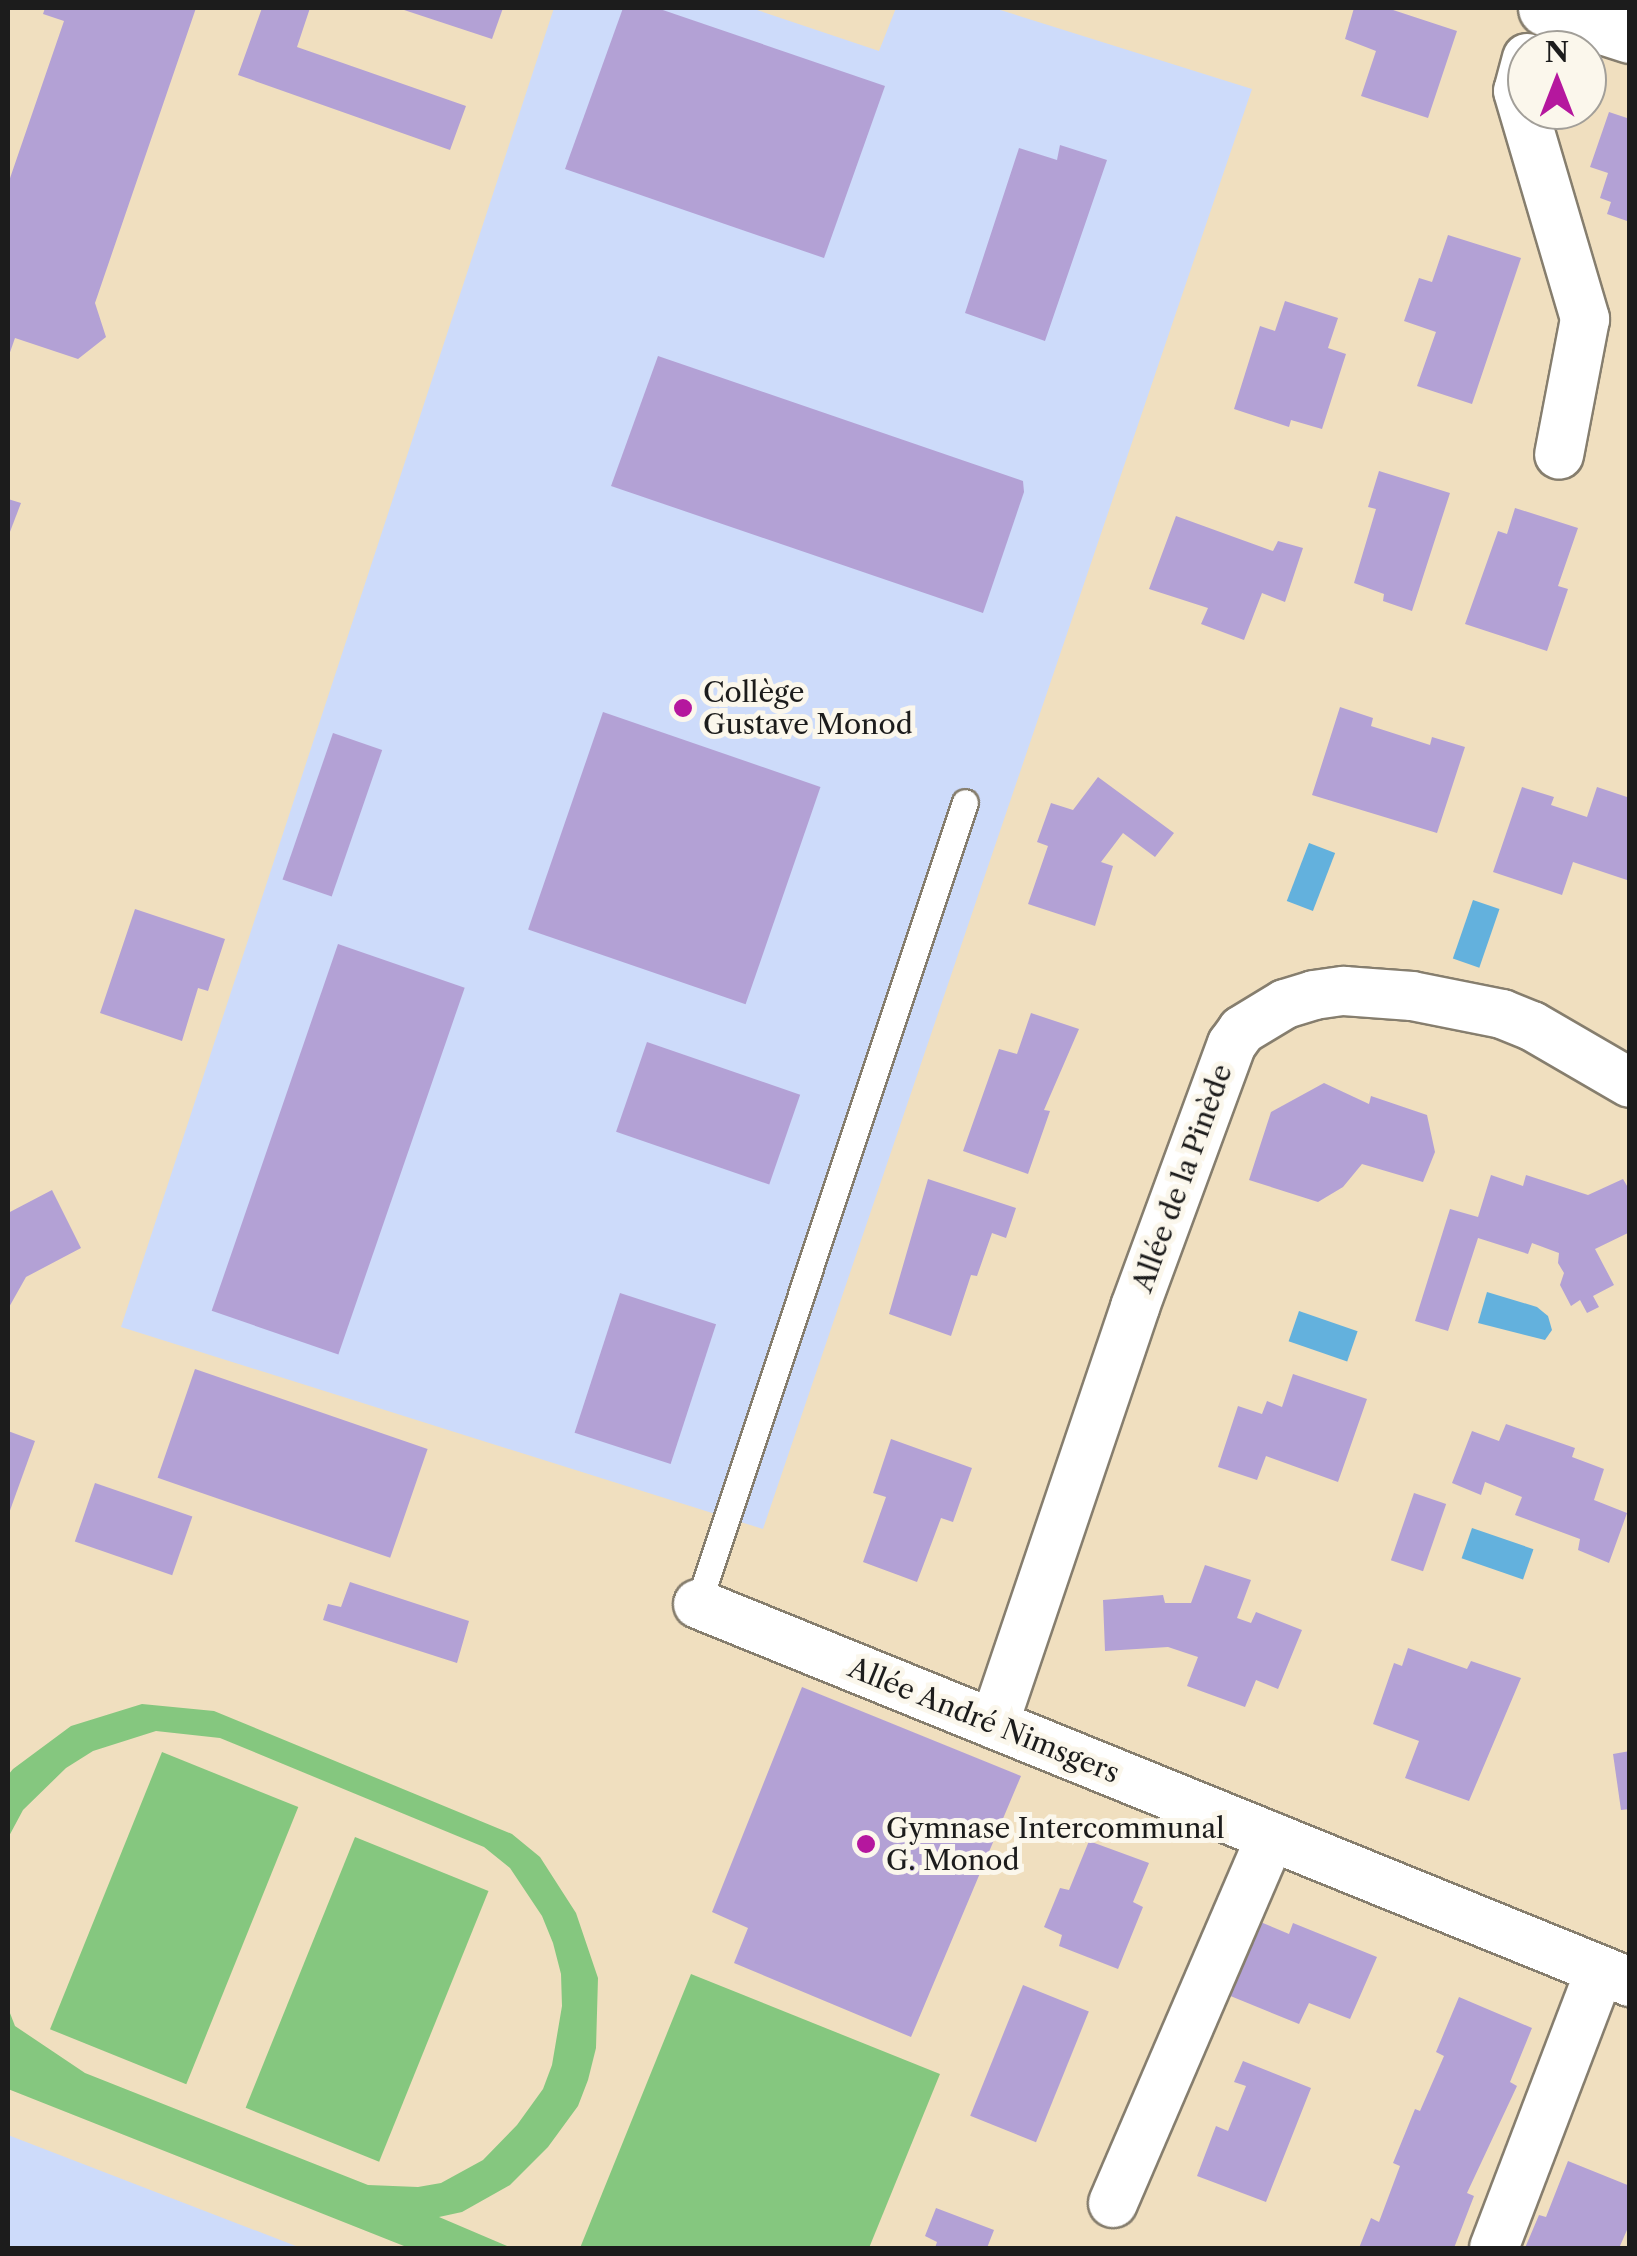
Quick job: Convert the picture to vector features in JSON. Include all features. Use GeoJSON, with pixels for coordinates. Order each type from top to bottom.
{"type":"FeatureCollection","features":[{"type":"Feature","properties":{"kind":"street"},"geometry":{"type":"LineString","coordinates":[[1543,8],[1630,35]]}},
{"type":"Feature","properties":{"kind":"street"},"geometry":{"type":"LineString","coordinates":[[1529,130],[1585,319],[1560,455]]}},
{"type":"Feature","properties":{"kind":"street","name":"Allée de la Pinède"},"geometry":{"type":"LineString","coordinates":[[994,1724],[1135,1307],[1232,1044],[1242,1030],[1285,1004],[1314,995],[1344,992],[1412,996],[1502,1014],[1532,1026],[1630,1083]]}},
{"type":"Feature","properties":{"kind":"street","name":"Allée André Nimsgers"},"geometry":{"type":"LineString","coordinates":[[698,1604],[1615,1977],[1494,2248]]}},
{"type":"Feature","properties":{"kind":"street"},"geometry":{"type":"LineString","coordinates":[[1113,2203],[1271,1836]]}},
{"type":"Feature","properties":{"kind":"lane"},"geometry":{"type":"LineString","coordinates":[[698,1604],[965,802]]}},
{"type":"Feature","properties":{"kind":"shaded area","name":"Collège Gustave Monod"},"geometry":{"type":"Polygon","coordinates":[[[554,8],[751,8],[879,51],[896,8],[994,8],[1252,89],[763,1529],[121,1327],[554,8]]]}},
{"type":"Feature","properties":{"kind":"shaded area"},"geometry":{"type":"Polygon","coordinates":[[[8,2135],[301,2248],[8,2248],[8,2135]]]}},
{"type":"Feature","properties":{"kind":"green space"},"geometry":{"type":"Polygon","coordinates":[[[142,1704],[214,1711],[512,1834],[540,1857],[576,1913],[598,1978],[596,2048],[588,2080],[578,2106],[548,2147],[510,2185],[462,2212],[439,2217],[512,2248],[409,2248],[8,2089],[8,2008],[15,2026],[85,2073],[368,2185],[418,2187],[441,2183],[483,2160],[517,2125],[543,2089],[552,2065],[562,2006],[561,1974],[553,1943],[542,1916],[510,1868],[484,1847],[220,1738],[156,1731],[93,1751],[66,1768],[23,1810],[8,1838],[8,1775],[13,1769],[71,1726],[142,1704]]]}},
{"type":"Feature","properties":{"kind":"green space"},"geometry":{"type":"Polygon","coordinates":[[[162,1752],[298,1807],[186,2084],[50,2029],[162,1752]]]}},
{"type":"Feature","properties":{"kind":"green space"},"geometry":{"type":"Polygon","coordinates":[[[355,1837],[489,1891],[379,2162],[246,2108],[355,1837]]]}},
{"type":"Feature","properties":{"kind":"green space"},"geometry":{"type":"Polygon","coordinates":[[[691,1974],[940,2074],[869,2248],[580,2248],[691,1974]]]}},
{"type":"Feature","properties":{"kind":"water"},"geometry":{"type":"Polygon","coordinates":[[[1309,843],[1335,853],[1313,911],[1287,901],[1309,843]]]}},
{"type":"Feature","properties":{"kind":"water"},"geometry":{"type":"Polygon","coordinates":[[[1473,900],[1499,909],[1479,968],[1453,959],[1473,900]]]}},
{"type":"Feature","properties":{"kind":"water"},"geometry":{"type":"Polygon","coordinates":[[[1487,1292],[1537,1307],[1548,1316],[1552,1330],[1545,1340],[1478,1323],[1487,1292]]]}},
{"type":"Feature","properties":{"kind":"water"},"geometry":{"type":"Polygon","coordinates":[[[1299,1311],[1358,1331],[1347,1361],[1289,1341],[1299,1311]]]}},
{"type":"Feature","properties":{"kind":"water"},"geometry":{"type":"Polygon","coordinates":[[[1472,1528],[1533,1549],[1523,1579],[1462,1558],[1472,1528]]]}},
{"type":"Feature","properties":{"kind":"building"},"geometry":{"type":"Polygon","coordinates":[[[45,8],[196,8],[95,303],[106,337],[78,359],[15,338],[8,358],[8,184],[64,21],[43,14],[45,8]]]}},
{"type":"Feature","properties":{"kind":"building"},"geometry":{"type":"Polygon","coordinates":[[[262,8],[310,8],[297,47],[466,106],[450,150],[238,75],[262,8]]]}},
{"type":"Feature","properties":{"kind":"building"},"geometry":{"type":"Polygon","coordinates":[[[398,8],[503,8],[492,39],[398,8]]]}},
{"type":"Feature","properties":{"kind":"building"},"geometry":{"type":"Polygon","coordinates":[[[623,8],[657,8],[885,86],[824,258],[565,169],[623,8]]]}},
{"type":"Feature","properties":{"kind":"building"},"geometry":{"type":"Polygon","coordinates":[[[1354,8],[1387,8],[1457,31],[1428,118],[1361,96],[1376,51],[1345,39],[1354,8]]]}},
{"type":"Feature","properties":{"kind":"building"},"geometry":{"type":"Polygon","coordinates":[[[1609,112],[1630,119],[1630,222],[1607,214],[1611,202],[1600,198],[1608,173],[1590,167],[1603,130],[1607,130],[1609,112]]]}},
{"type":"Feature","properties":{"kind":"building"},"geometry":{"type":"Polygon","coordinates":[[[1060,145],[1107,160],[1045,341],[965,313],[1019,148],[1057,160],[1060,145]]]}},
{"type":"Feature","properties":{"kind":"building"},"geometry":{"type":"Polygon","coordinates":[[[1448,235],[1521,258],[1472,404],[1417,386],[1436,332],[1404,321],[1419,278],[1432,282],[1448,235]]]}},
{"type":"Feature","properties":{"kind":"building"},"geometry":{"type":"Polygon","coordinates":[[[1285,301],[1338,318],[1328,348],[1346,354],[1322,429],[1291,420],[1289,427],[1234,409],[1260,326],[1275,331],[1285,301]]]}},
{"type":"Feature","properties":{"kind":"building"},"geometry":{"type":"Polygon","coordinates":[[[658,356],[1023,481],[1024,492],[983,613],[611,486],[658,356]]]}},
{"type":"Feature","properties":{"kind":"building"},"geometry":{"type":"Polygon","coordinates":[[[1379,471],[1450,493],[1412,611],[1383,601],[1384,594],[1354,583],[1376,509],[1368,507],[1379,471]]]}},
{"type":"Feature","properties":{"kind":"building"},"geometry":{"type":"Polygon","coordinates":[[[8,499],[21,503],[8,537],[8,499]]]}},
{"type":"Feature","properties":{"kind":"building"},"geometry":{"type":"Polygon","coordinates":[[[1515,508],[1578,528],[1558,586],[1568,589],[1547,651],[1465,624],[1498,531],[1507,534],[1515,508]]]}},
{"type":"Feature","properties":{"kind":"building"},"geometry":{"type":"Polygon","coordinates":[[[1176,516],[1273,551],[1278,541],[1303,548],[1285,602],[1262,593],[1244,640],[1201,624],[1208,608],[1149,589],[1176,516]]]}},
{"type":"Feature","properties":{"kind":"building"},"geometry":{"type":"Polygon","coordinates":[[[1340,707],[1373,718],[1371,726],[1430,745],[1432,737],[1465,747],[1437,833],[1312,795],[1340,707]]]}},
{"type":"Feature","properties":{"kind":"building"},"geometry":{"type":"Polygon","coordinates":[[[603,712],[820,787],[746,1004],[528,929],[603,712]]]}},
{"type":"Feature","properties":{"kind":"building"},"geometry":{"type":"Polygon","coordinates":[[[333,733],[382,750],[332,896],[283,880],[333,733]]]}},
{"type":"Feature","properties":{"kind":"building"},"geometry":{"type":"Polygon","coordinates":[[[1098,777],[1174,833],[1155,857],[1123,833],[1101,862],[1113,866],[1095,926],[1028,904],[1048,846],[1037,842],[1051,803],[1073,810],[1098,777]]]}},
{"type":"Feature","properties":{"kind":"building"},"geometry":{"type":"Polygon","coordinates":[[[1522,787],[1554,797],[1551,805],[1587,817],[1597,787],[1630,798],[1630,881],[1573,862],[1562,895],[1493,872],[1522,787]]]}},
{"type":"Feature","properties":{"kind":"building"},"geometry":{"type":"Polygon","coordinates":[[[135,909],[225,939],[208,991],[198,988],[182,1041],[100,1013],[135,909]]]}},
{"type":"Feature","properties":{"kind":"building"},"geometry":{"type":"Polygon","coordinates":[[[338,944],[465,988],[338,1354],[212,1311],[338,944]]]}},
{"type":"Feature","properties":{"kind":"building"},"geometry":{"type":"Polygon","coordinates":[[[1031,1013],[1079,1029],[1044,1110],[1050,1111],[1028,1174],[963,1151],[999,1049],[1017,1054],[1031,1013]]]}},
{"type":"Feature","properties":{"kind":"building"},"geometry":{"type":"Polygon","coordinates":[[[647,1042],[800,1095],[769,1185],[616,1132],[647,1042]]]}},
{"type":"Feature","properties":{"kind":"building"},"geometry":{"type":"Polygon","coordinates":[[[1324,1083],[1369,1104],[1371,1096],[1427,1115],[1435,1152],[1423,1182],[1362,1164],[1343,1187],[1318,1202],[1249,1180],[1271,1112],[1324,1083]]]}},
{"type":"Feature","properties":{"kind":"building"},"geometry":{"type":"Polygon","coordinates":[[[1491,1175],[1523,1186],[1526,1175],[1588,1195],[1623,1179],[1630,1191],[1630,1232],[1595,1249],[1614,1285],[1593,1296],[1599,1307],[1587,1313],[1580,1300],[1571,1306],[1560,1285],[1564,1273],[1558,1263],[1559,1253],[1532,1243],[1528,1254],[1478,1238],[1448,1331],[1415,1321],[1450,1209],[1478,1217],[1491,1175]]]}},
{"type":"Feature","properties":{"kind":"building"},"geometry":{"type":"Polygon","coordinates":[[[928,1179],[1016,1208],[1006,1238],[992,1233],[977,1276],[971,1275],[951,1336],[889,1314],[928,1179]]]}},
{"type":"Feature","properties":{"kind":"building"},"geometry":{"type":"Polygon","coordinates":[[[52,1190],[81,1248],[26,1277],[8,1309],[8,1213],[52,1190]]]}},
{"type":"Feature","properties":{"kind":"building"},"geometry":{"type":"Polygon","coordinates":[[[620,1293],[716,1324],[671,1464],[575,1433],[620,1293]]]}},
{"type":"Feature","properties":{"kind":"building"},"geometry":{"type":"Polygon","coordinates":[[[195,1369],[428,1449],[390,1558],[158,1478],[195,1369]]]}},
{"type":"Feature","properties":{"kind":"building"},"geometry":{"type":"Polygon","coordinates":[[[1293,1374],[1367,1399],[1338,1482],[1266,1456],[1257,1480],[1218,1467],[1238,1406],[1262,1414],[1267,1401],[1282,1407],[1293,1374]]]}},
{"type":"Feature","properties":{"kind":"building"},"geometry":{"type":"Polygon","coordinates":[[[1506,1424],[1575,1448],[1572,1457],[1604,1469],[1594,1500],[1627,1513],[1609,1563],[1578,1550],[1580,1539],[1515,1515],[1522,1497],[1485,1482],[1481,1495],[1452,1483],[1472,1431],[1499,1441],[1506,1424]]]}},
{"type":"Feature","properties":{"kind":"building"},"geometry":{"type":"Polygon","coordinates":[[[8,1431],[35,1441],[8,1516],[8,1431]]]}},
{"type":"Feature","properties":{"kind":"building"},"geometry":{"type":"Polygon","coordinates":[[[891,1439],[972,1468],[953,1522],[941,1518],[917,1582],[863,1562],[886,1497],[873,1493],[891,1439]]]}},
{"type":"Feature","properties":{"kind":"building"},"geometry":{"type":"Polygon","coordinates":[[[95,1483],[192,1517],[172,1575],[75,1542],[95,1483]]]}},
{"type":"Feature","properties":{"kind":"building"},"geometry":{"type":"Polygon","coordinates":[[[1414,1493],[1446,1504],[1423,1571],[1391,1560],[1414,1493]]]}},
{"type":"Feature","properties":{"kind":"building"},"geometry":{"type":"Polygon","coordinates":[[[1205,1565],[1251,1580],[1237,1618],[1251,1623],[1256,1612],[1302,1630],[1278,1689],[1256,1680],[1245,1707],[1187,1686],[1198,1657],[1168,1647],[1105,1651],[1103,1600],[1163,1595],[1165,1603],[1191,1603],[1205,1565]]]}},
{"type":"Feature","properties":{"kind":"building"},"geometry":{"type":"Polygon","coordinates":[[[350,1582],[469,1621],[457,1663],[323,1620],[328,1604],[341,1607],[350,1582]]]}},
{"type":"Feature","properties":{"kind":"building"},"geometry":{"type":"Polygon","coordinates":[[[1408,1648],[1467,1669],[1471,1661],[1521,1678],[1469,1801],[1405,1778],[1419,1741],[1373,1724],[1394,1663],[1402,1666],[1408,1648]]]}},
{"type":"Feature","properties":{"kind":"building","name":"Gymnase Intercommunal G. Monod"},"geometry":{"type":"Polygon","coordinates":[[[802,1687],[1021,1776],[911,2037],[734,1963],[748,1928],[712,1912],[802,1687]]]}},
{"type":"Feature","properties":{"kind":"building"},"geometry":{"type":"Polygon","coordinates":[[[1630,1751],[1630,1809],[1621,1810],[1613,1754],[1630,1751]]]}},
{"type":"Feature","properties":{"kind":"building"},"geometry":{"type":"Polygon","coordinates":[[[1089,1841],[1149,1863],[1133,1902],[1143,1907],[1118,1969],[1059,1946],[1062,1935],[1044,1927],[1060,1888],[1069,1890],[1089,1841]]]}},
{"type":"Feature","properties":{"kind":"building"},"geometry":{"type":"Polygon","coordinates":[[[1258,1921],[1289,1934],[1293,1923],[1377,1957],[1350,2019],[1309,2003],[1299,2024],[1228,1995],[1258,1921]]]}},
{"type":"Feature","properties":{"kind":"building"},"geometry":{"type":"Polygon","coordinates":[[[1023,1985],[1089,2012],[1036,2142],[970,2116],[1023,1985]]]}},
{"type":"Feature","properties":{"kind":"building"},"geometry":{"type":"Polygon","coordinates":[[[1459,1997],[1532,2028],[1510,2082],[1517,2086],[1467,2193],[1474,2196],[1454,2248],[1359,2248],[1371,2218],[1379,2222],[1400,2166],[1393,2163],[1415,2109],[1420,2111],[1444,2056],[1436,2052],[1459,1997]]]}},
{"type":"Feature","properties":{"kind":"building"},"geometry":{"type":"Polygon","coordinates":[[[1243,2061],[1311,2088],[1266,2202],[1197,2176],[1216,2126],[1228,2131],[1246,2086],[1234,2082],[1243,2061]]]}},
{"type":"Feature","properties":{"kind":"building"},"geometry":{"type":"Polygon","coordinates":[[[1568,2161],[1630,2186],[1630,2223],[1620,2246],[1525,2248],[1539,2215],[1546,2217],[1568,2161]]]}},
{"type":"Feature","properties":{"kind":"building"},"geometry":{"type":"Polygon","coordinates":[[[936,2208],[994,2230],[987,2248],[935,2248],[937,2242],[925,2236],[936,2208]]]}},
{"type":"Feature","properties":{"kind":"place","name":"Collège Gustave Monod"},"geometry":{"type":"Point","coordinates":[683,708]}},
{"type":"Feature","properties":{"kind":"place","name":"Gymnase Intercommunal G. Monod"},"geometry":{"type":"Point","coordinates":[866,1844]}}]}
